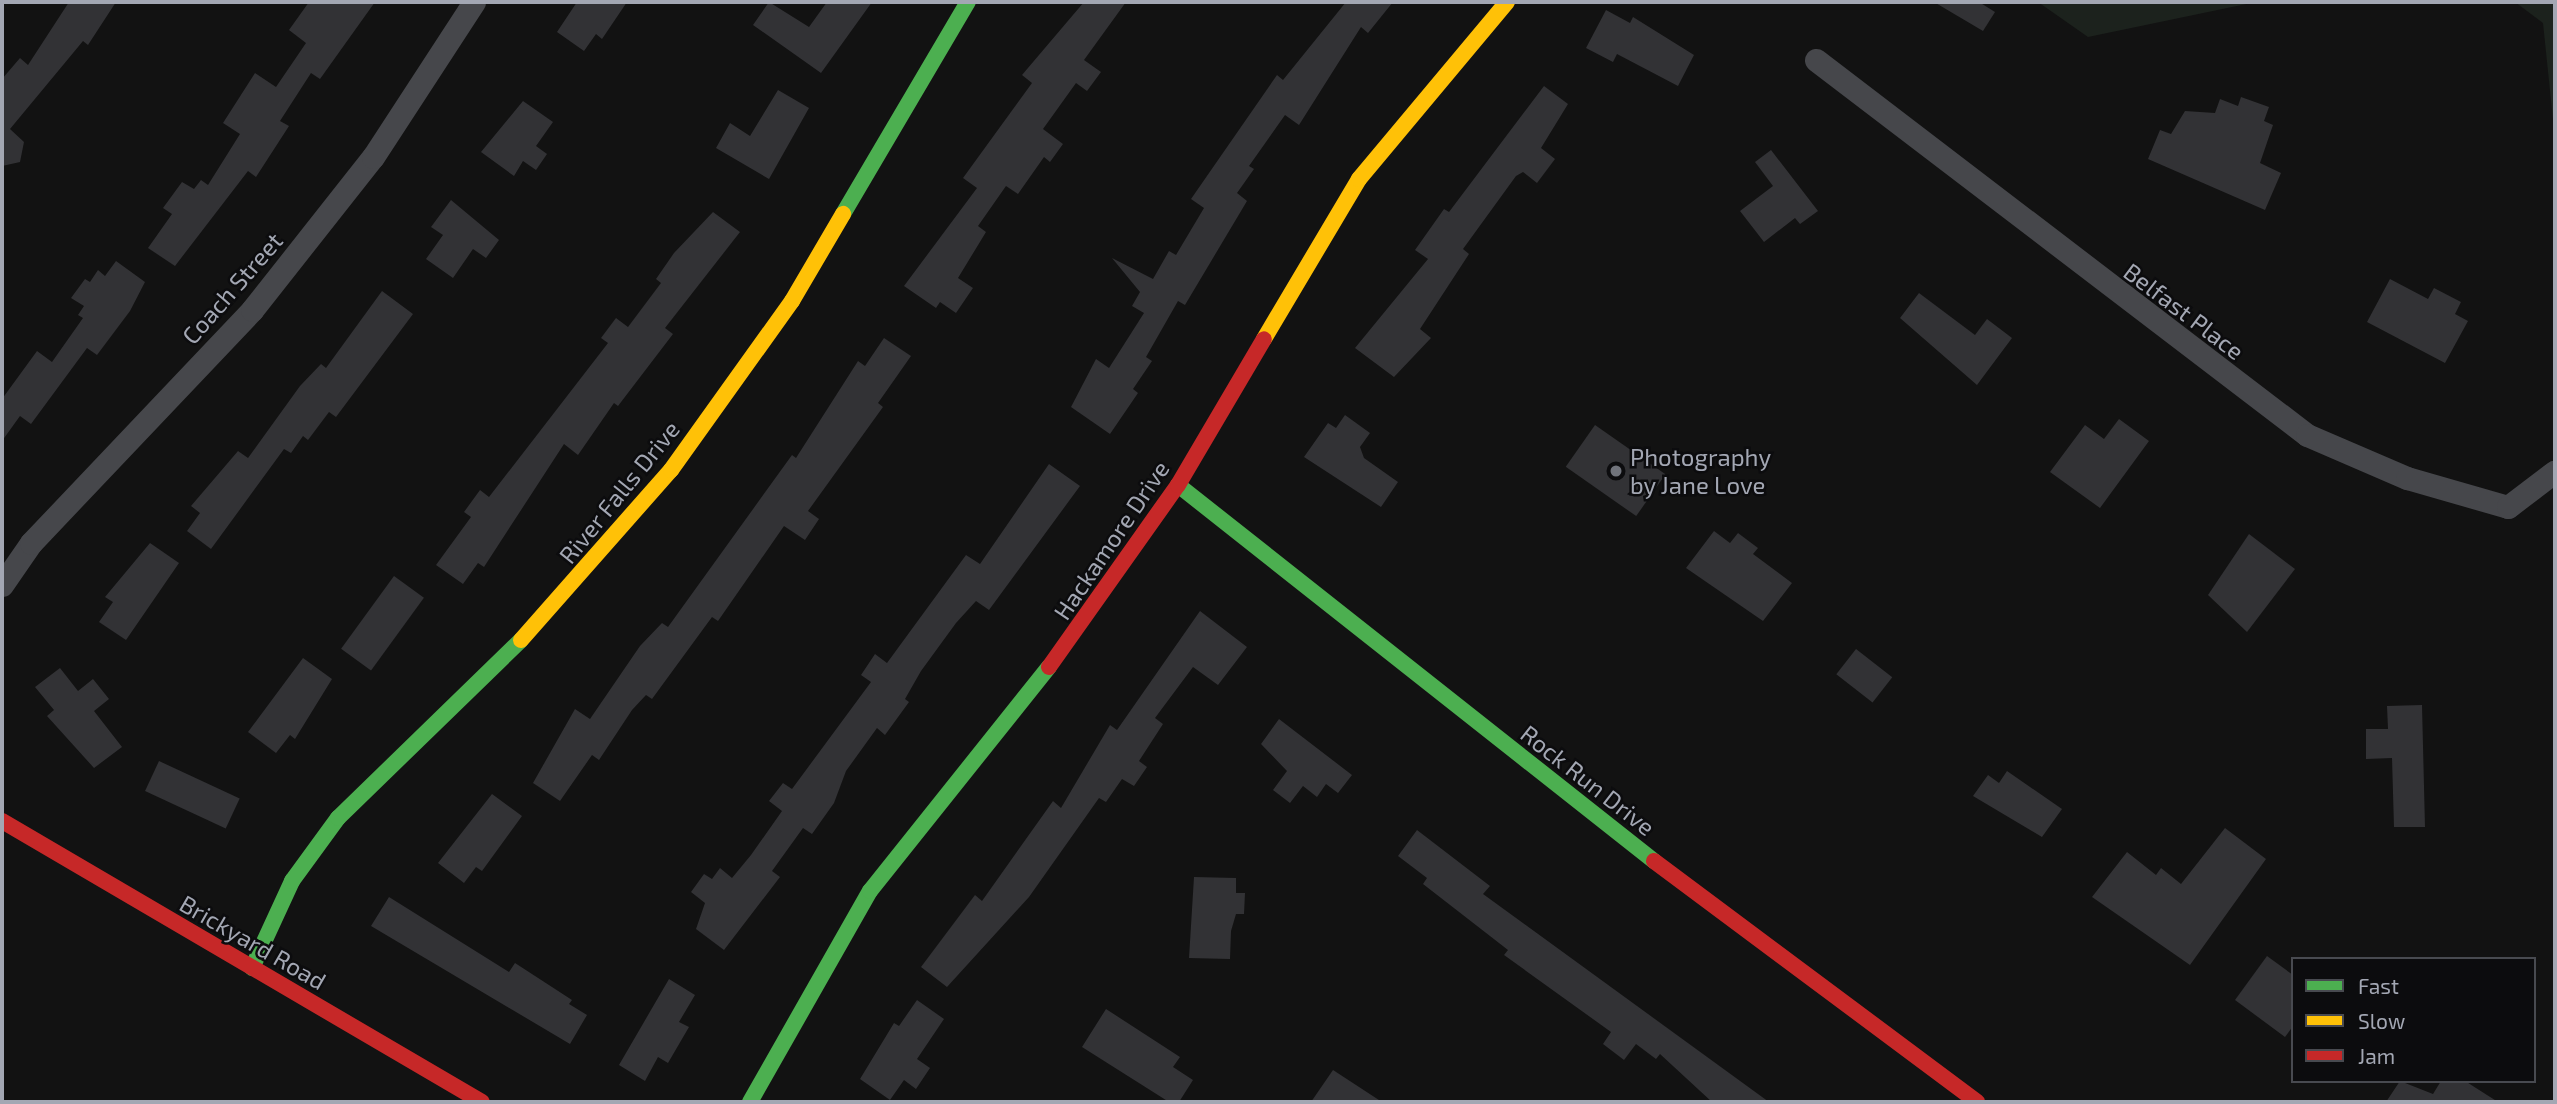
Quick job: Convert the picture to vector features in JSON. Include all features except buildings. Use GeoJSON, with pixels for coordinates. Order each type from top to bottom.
{"type":"FeatureCollection","features":[{"type":"Feature","properties":{"kind":"street","name":"Coach Street"},"geometry":{"type":"LineString","coordinates":[[2,584],[31,543],[252,310],[373,157],[474,2]]}},
{"type":"Feature","properties":{"kind":"street","name":"River Falls Drive"},"geometry":{"type":"LineString","coordinates":[[252,968],[292,881],[338,818],[537,625],[671,470],[792,301],[968,2]]}},
{"type":"Feature","properties":{"kind":"street","name":"Hackamore Drive"},"geometry":{"type":"LineString","coordinates":[[750,1102],[870,891],[1070,640],[1178,485],[1359,179],[1507,2]]}},
{"type":"Feature","properties":{"kind":"street","name":"Belfast Place"},"geometry":{"type":"LineString","coordinates":[[1816,60],[2307,435],[2407,478],[2508,507],[2555,474]]}},
{"type":"Feature","properties":{"kind":"street","name":"Rock Run Drive"},"geometry":{"type":"LineString","coordinates":[[1178,485],[1625,839],[1977,1102]]}},
{"type":"Feature","properties":{"kind":"street","name":"Brickyard Road"},"geometry":{"type":"LineString","coordinates":[[2,821],[482,1102]]}},
{"type":"Feature","properties":{"kind":"shaded area"},"geometry":{"type":"Polygon","coordinates":[[[2038,2],[2256,2],[2088,37],[2038,2]]]}},
{"type":"Feature","properties":{"kind":"shaded area"},"geometry":{"type":"Polygon","coordinates":[[[2515,2],[2555,2],[2555,139],[2543,23],[2515,2]]]}},
{"type":"Feature","properties":{"kind":"traffic: fast"},"geometry":{"type":"LineString","coordinates":[[843,214],[968,2]]}},
{"type":"Feature","properties":{"kind":"traffic: fast"},"geometry":{"type":"LineString","coordinates":[[1178,485],[1654,861]]}},
{"type":"Feature","properties":{"kind":"traffic: fast"},"geometry":{"type":"LineString","coordinates":[[252,968],[292,881],[338,818],[521,640]]}},
{"type":"Feature","properties":{"kind":"traffic: fast"},"geometry":{"type":"LineString","coordinates":[[750,1102],[870,891],[1049,667]]}},
{"type":"Feature","properties":{"kind":"traffic: slow"},"geometry":{"type":"LineString","coordinates":[[1264,339],[1359,179],[1507,2]]}},
{"type":"Feature","properties":{"kind":"traffic: slow"},"geometry":{"type":"LineString","coordinates":[[521,640],[671,470],[792,301],[843,214]]}},
{"type":"Feature","properties":{"kind":"traffic: jam"},"geometry":{"type":"LineString","coordinates":[[1049,667],[1178,485],[1264,339]]}},
{"type":"Feature","properties":{"kind":"traffic: jam"},"geometry":{"type":"LineString","coordinates":[[2,821],[482,1102]]}},
{"type":"Feature","properties":{"kind":"traffic: jam"},"geometry":{"type":"LineString","coordinates":[[1654,861],[1977,1102]]}},
{"type":"Feature","properties":{"kind":"place","name":"Photography by Jane Love"},"geometry":{"type":"Point","coordinates":[1616,471]}}]}
